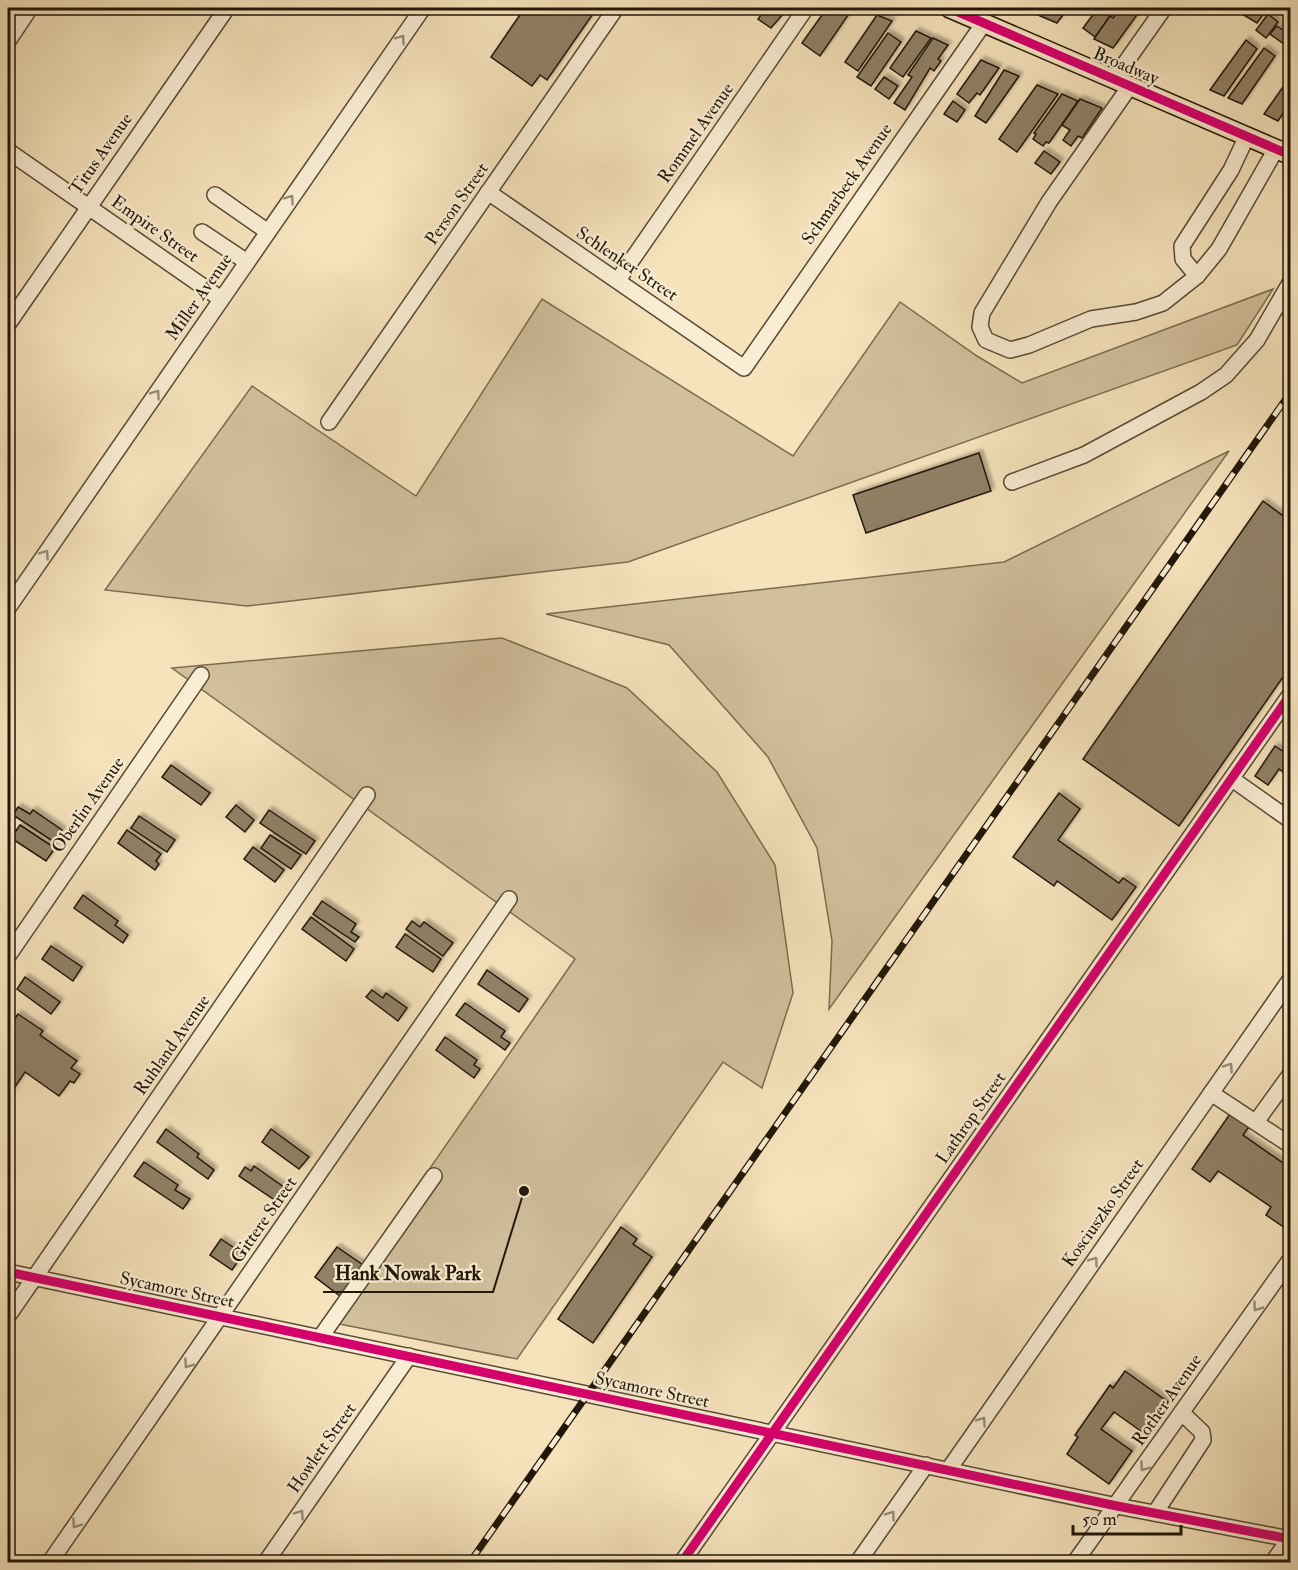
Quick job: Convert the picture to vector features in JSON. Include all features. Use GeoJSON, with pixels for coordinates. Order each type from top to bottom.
{"type":"FeatureCollection","features":[{"type":"Feature","properties":{"kind":"main road","name":"Broadway"},"geometry":{"type":"LineString","coordinates":[[949,8],[1283,152]]}},
{"type":"Feature","properties":{"kind":"street"},"geometry":{"type":"LineString","coordinates":[[8,41],[30,8]]}},
{"type":"Feature","properties":{"kind":"street","name":"Titus Avenue"},"geometry":{"type":"LineString","coordinates":[[8,324],[227,8]]}},
{"type":"Feature","properties":{"kind":"street","name":"Miller Avenue"},"geometry":{"type":"LineString","coordinates":[[8,608],[423,8]]}},
{"type":"Feature","properties":{"kind":"street","name":"Person Street"},"geometry":{"type":"LineString","coordinates":[[329,422],[616,8]]}},
{"type":"Feature","properties":{"kind":"street","name":"Rommel Avenue"},"geometry":{"type":"LineString","coordinates":[[618,280],[806,8]]}},
{"type":"Feature","properties":{"kind":"street"},"geometry":{"type":"LineString","coordinates":[[1164,8],[1122,83],[982,313],[980,327],[986,340],[1010,350],[1029,345],[1091,319],[1136,312],[1163,303],[1197,276],[1219,249],[1283,152]]}},
{"type":"Feature","properties":{"kind":"street","name":"Schmarbeck Avenue"},"geometry":{"type":"LineString","coordinates":[[744,368],[984,22]]}},
{"type":"Feature","properties":{"kind":"street"},"geometry":{"type":"LineString","coordinates":[[1197,276],[1183,260],[1182,246],[1231,170],[1247,136]]}},
{"type":"Feature","properties":{"kind":"street","name":"Empire Street"},"geometry":{"type":"LineString","coordinates":[[8,151],[221,299]]}},
{"type":"Feature","properties":{"kind":"street","name":"Schlenker Street"},"geometry":{"type":"LineString","coordinates":[[488,192],[744,368]]}},
{"type":"Feature","properties":{"kind":"street"},"geometry":{"type":"LineString","coordinates":[[215,195],[268,232]]}},
{"type":"Feature","properties":{"kind":"street"},"geometry":{"type":"LineString","coordinates":[[202,232],[247,262]]}},
{"type":"Feature","properties":{"kind":"street"},"geometry":{"type":"LineString","coordinates":[[1012,482],[1084,455],[1201,392],[1226,375],[1257,340],[1290,283]]}},
{"type":"Feature","properties":{"kind":"street","name":"Oberlin Avenue"},"geometry":{"type":"LineString","coordinates":[[8,957],[201,675]]}},
{"type":"Feature","properties":{"kind":"street","name":"Lathrop Street"},"geometry":{"type":"LineString","coordinates":[[682,1563],[1290,695]]}},
{"type":"Feature","properties":{"kind":"street"},"geometry":{"type":"LineString","coordinates":[[1232,779],[1290,820]]}},
{"type":"Feature","properties":{"kind":"street","name":"Ruhland Avenue"},"geometry":{"type":"LineString","coordinates":[[8,1316],[367,795]]}},
{"type":"Feature","properties":{"kind":"street","name":"Gittere Street"},"geometry":{"type":"LineString","coordinates":[[50,1563],[509,899]]}},
{"type":"Feature","properties":{"kind":"street","name":"Kosciuszko Street"},"geometry":{"type":"LineString","coordinates":[[949,1469],[1290,980]]}},
{"type":"Feature","properties":{"kind":"street"},"geometry":{"type":"LineString","coordinates":[[1256,1122],[1290,1075]]}},
{"type":"Feature","properties":{"kind":"street"},"geometry":{"type":"LineString","coordinates":[[1210,1093],[1290,1145]]}},
{"type":"Feature","properties":{"kind":"street"},"geometry":{"type":"LineString","coordinates":[[320,1338],[434,1176]]}},
{"type":"Feature","properties":{"kind":"street","name":"Rother Avenue"},"geometry":{"type":"LineString","coordinates":[[1075,1563],[1290,1260]]}},
{"type":"Feature","properties":{"kind":"street","name":"Sycamore Street"},"geometry":{"type":"LineString","coordinates":[[8,1272],[1116,1506],[1290,1539]]}},
{"type":"Feature","properties":{"kind":"street","name":"Howlett Street"},"geometry":{"type":"LineString","coordinates":[[266,1563],[409,1356]]}},
{"type":"Feature","properties":{"kind":"street"},"geometry":{"type":"LineString","coordinates":[[1155,1513],[1203,1440],[1202,1432],[1182,1413]]}},
{"type":"Feature","properties":{"kind":"street"},"geometry":{"type":"LineString","coordinates":[[858,1563],[927,1465]]}},
{"type":"Feature","properties":{"kind":"street"},"geometry":{"type":"LineString","coordinates":[[1273,1563],[1290,1539]]}},
{"type":"Feature","properties":{"kind":"shaded area"},"geometry":{"type":"Polygon","coordinates":[[[1273,289],[1237,345],[628,562],[247,606],[105,590],[252,386],[416,496],[542,299],[793,456],[900,302],[977,356],[1022,383],[1273,289]]]}},
{"type":"Feature","properties":{"kind":"shaded area"},"geometry":{"type":"Polygon","coordinates":[[[1229,451],[829,1009],[832,941],[817,848],[768,757],[669,645],[546,614],[1004,562],[1229,451]]]}},
{"type":"Feature","properties":{"kind":"shaded area"},"geometry":{"type":"Polygon","coordinates":[[[502,638],[627,688],[717,772],[775,865],[793,993],[762,1088],[723,1062],[517,1359],[324,1321],[575,959],[172,668],[502,638]]]}},
{"type":"Feature","properties":{"kind":"building"},"geometry":{"type":"Polygon","coordinates":[[[516,8],[597,8],[547,80],[540,75],[532,86],[491,57],[522,12],[516,8]]]}},
{"type":"Feature","properties":{"kind":"building"},"geometry":{"type":"Polygon","coordinates":[[[766,8],[788,8],[771,28],[758,19],[766,8]]]}},
{"type":"Feature","properties":{"kind":"building"},"geometry":{"type":"Polygon","coordinates":[[[827,8],[853,8],[820,56],[802,43],[827,8]]]}},
{"type":"Feature","properties":{"kind":"building"},"geometry":{"type":"Polygon","coordinates":[[[1020,8],[1044,8],[1039,15],[1020,8]]]}},
{"type":"Feature","properties":{"kind":"building"},"geometry":{"type":"Polygon","coordinates":[[[1046,8],[1068,8],[1057,23],[1040,16],[1046,8]]]}},
{"type":"Feature","properties":{"kind":"building"},"geometry":{"type":"Polygon","coordinates":[[[1098,8],[1115,9],[1095,37],[1083,28],[1098,8]]]}},
{"type":"Feature","properties":{"kind":"building"},"geometry":{"type":"Polygon","coordinates":[[[1121,8],[1142,8],[1113,48],[1094,39],[1110,16],[1113,18],[1121,8]]]}},
{"type":"Feature","properties":{"kind":"building"},"geometry":{"type":"Polygon","coordinates":[[[1232,8],[1256,8],[1264,13],[1257,23],[1232,8]]]}},
{"type":"Feature","properties":{"kind":"building"},"geometry":{"type":"Polygon","coordinates":[[[1268,14],[1278,22],[1266,38],[1256,30],[1268,14]]]}},
{"type":"Feature","properties":{"kind":"building"},"geometry":{"type":"Polygon","coordinates":[[[877,15],[892,21],[858,71],[845,62],[877,15]]]}},
{"type":"Feature","properties":{"kind":"building"},"geometry":{"type":"Polygon","coordinates":[[[1277,26],[1290,35],[1284,44],[1270,34],[1277,26]]]}},
{"type":"Feature","properties":{"kind":"building"},"geometry":{"type":"Polygon","coordinates":[[[916,31],[931,38],[903,77],[890,68],[916,31]]]}},
{"type":"Feature","properties":{"kind":"building"},"geometry":{"type":"Polygon","coordinates":[[[888,33],[901,42],[871,86],[857,77],[888,33]]]}},
{"type":"Feature","properties":{"kind":"building"},"geometry":{"type":"Polygon","coordinates":[[[933,38],[948,45],[938,59],[941,61],[934,71],[930,68],[905,110],[894,103],[912,77],[908,75],[933,38]]]}},
{"type":"Feature","properties":{"kind":"building"},"geometry":{"type":"Polygon","coordinates":[[[1246,40],[1257,49],[1224,96],[1210,90],[1246,40]]]}},
{"type":"Feature","properties":{"kind":"building"},"geometry":{"type":"Polygon","coordinates":[[[1264,48],[1275,56],[1242,104],[1228,98],[1264,48]]]}},
{"type":"Feature","properties":{"kind":"building"},"geometry":{"type":"Polygon","coordinates":[[[981,60],[999,68],[980,95],[977,93],[969,103],[957,94],[981,60]]]}},
{"type":"Feature","properties":{"kind":"building"},"geometry":{"type":"Polygon","coordinates":[[[1004,70],[1019,76],[986,123],[975,116],[1004,70]]]}},
{"type":"Feature","properties":{"kind":"building"},"geometry":{"type":"Polygon","coordinates":[[[884,77],[898,86],[889,99],[875,89],[884,77]]]}},
{"type":"Feature","properties":{"kind":"building"},"geometry":{"type":"Polygon","coordinates":[[[1290,77],[1290,103],[1278,121],[1264,114],[1290,77]]]}},
{"type":"Feature","properties":{"kind":"building"},"geometry":{"type":"Polygon","coordinates":[[[1037,85],[1058,94],[1017,152],[999,139],[1037,85]]]}},
{"type":"Feature","properties":{"kind":"building"},"geometry":{"type":"Polygon","coordinates":[[[1062,94],[1078,101],[1049,143],[1046,142],[1043,146],[1033,139],[1036,134],[1034,133],[1062,94]]]}},
{"type":"Feature","properties":{"kind":"building"},"geometry":{"type":"Polygon","coordinates":[[[1080,99],[1102,108],[1082,138],[1078,136],[1071,146],[1063,140],[1070,130],[1062,125],[1080,99]]]}},
{"type":"Feature","properties":{"kind":"building"},"geometry":{"type":"Polygon","coordinates":[[[953,101],[965,110],[957,122],[944,114],[953,101]]]}},
{"type":"Feature","properties":{"kind":"building"},"geometry":{"type":"Polygon","coordinates":[[[1044,151],[1060,162],[1051,174],[1035,163],[1044,151]]]}},
{"type":"Feature","properties":{"kind":"building"},"geometry":{"type":"Polygon","coordinates":[[[979,453],[991,491],[866,533],[853,495],[979,453]]]}},
{"type":"Feature","properties":{"kind":"building"},"geometry":{"type":"Polygon","coordinates":[[[1263,501],[1290,521],[1290,667],[1179,826],[1083,759],[1263,501]]]}},
{"type":"Feature","properties":{"kind":"building"},"geometry":{"type":"Polygon","coordinates":[[[1275,746],[1290,756],[1290,777],[1279,769],[1268,785],[1255,776],[1275,746]]]}},
{"type":"Feature","properties":{"kind":"building"},"geometry":{"type":"Polygon","coordinates":[[[171,765],[210,793],[201,805],[162,777],[171,765]]]}},
{"type":"Feature","properties":{"kind":"building"},"geometry":{"type":"Polygon","coordinates":[[[1059,793],[1080,809],[1058,840],[1119,883],[1123,878],[1136,887],[1112,920],[1057,881],[1054,886],[1013,857],[1059,793]]]}},
{"type":"Feature","properties":{"kind":"building"},"geometry":{"type":"Polygon","coordinates":[[[236,805],[254,820],[245,832],[226,817],[236,805]]]}},
{"type":"Feature","properties":{"kind":"building"},"geometry":{"type":"Polygon","coordinates":[[[18,807],[30,814],[33,810],[62,830],[54,842],[13,815],[18,807]]]}},
{"type":"Feature","properties":{"kind":"building"},"geometry":{"type":"Polygon","coordinates":[[[269,810],[315,841],[306,854],[260,823],[269,810]]]}},
{"type":"Feature","properties":{"kind":"building"},"geometry":{"type":"Polygon","coordinates":[[[139,816],[175,840],[167,852],[131,828],[139,816]]]}},
{"type":"Feature","properties":{"kind":"building"},"geometry":{"type":"Polygon","coordinates":[[[20,825],[55,848],[46,861],[11,838],[20,825]]]}},
{"type":"Feature","properties":{"kind":"building"},"geometry":{"type":"Polygon","coordinates":[[[127,830],[161,854],[156,861],[159,864],[155,870],[118,843],[127,830]]]}},
{"type":"Feature","properties":{"kind":"building"},"geometry":{"type":"Polygon","coordinates":[[[270,835],[301,855],[291,869],[261,848],[270,835]]]}},
{"type":"Feature","properties":{"kind":"building"},"geometry":{"type":"Polygon","coordinates":[[[253,847],[284,870],[275,882],[244,859],[253,847]]]}},
{"type":"Feature","properties":{"kind":"building"},"geometry":{"type":"Polygon","coordinates":[[[83,895],[118,921],[115,925],[128,935],[123,943],[74,908],[83,895]]]}},
{"type":"Feature","properties":{"kind":"building"},"geometry":{"type":"Polygon","coordinates":[[[322,901],[356,924],[351,932],[359,937],[355,942],[313,914],[322,901]]]}},
{"type":"Feature","properties":{"kind":"building"},"geometry":{"type":"Polygon","coordinates":[[[311,917],[354,949],[346,961],[302,929],[311,917]]]}},
{"type":"Feature","properties":{"kind":"building"},"geometry":{"type":"Polygon","coordinates":[[[412,921],[420,927],[424,922],[453,943],[443,956],[406,929],[412,921]]]}},
{"type":"Feature","properties":{"kind":"building"},"geometry":{"type":"Polygon","coordinates":[[[405,934],[441,959],[433,972],[396,947],[405,934]]]}},
{"type":"Feature","properties":{"kind":"building"},"geometry":{"type":"Polygon","coordinates":[[[51,946],[82,967],[73,981],[42,959],[51,946]]]}},
{"type":"Feature","properties":{"kind":"building"},"geometry":{"type":"Polygon","coordinates":[[[487,970],[528,999],[519,1012],[478,984],[487,970]]]}},
{"type":"Feature","properties":{"kind":"building"},"geometry":{"type":"Polygon","coordinates":[[[25,977],[60,1002],[51,1014],[17,989],[25,977]]]}},
{"type":"Feature","properties":{"kind":"building"},"geometry":{"type":"Polygon","coordinates":[[[372,990],[383,998],[386,993],[407,1008],[398,1021],[366,997],[372,990]]]}},
{"type":"Feature","properties":{"kind":"building"},"geometry":{"type":"Polygon","coordinates":[[[465,1003],[505,1031],[501,1037],[510,1043],[505,1050],[456,1015],[465,1003]]]}},
{"type":"Feature","properties":{"kind":"building"},"geometry":{"type":"Polygon","coordinates":[[[18,1014],[43,1031],[40,1035],[77,1061],[71,1068],[80,1074],[74,1083],[70,1081],[59,1096],[25,1072],[8,1097],[8,1024],[10,1026],[18,1014]]]}},
{"type":"Feature","properties":{"kind":"building"},"geometry":{"type":"Polygon","coordinates":[[[445,1037],[477,1060],[474,1065],[480,1069],[474,1078],[436,1050],[445,1037]]]}},
{"type":"Feature","properties":{"kind":"building"},"geometry":{"type":"Polygon","coordinates":[[[1232,1111],[1251,1124],[1243,1135],[1290,1168],[1290,1220],[1285,1228],[1266,1215],[1271,1207],[1218,1171],[1210,1182],[1192,1169],[1232,1111]]]}},
{"type":"Feature","properties":{"kind":"building"},"geometry":{"type":"Polygon","coordinates":[[[166,1129],[199,1154],[197,1157],[214,1170],[208,1179],[157,1142],[166,1129]]]}},
{"type":"Feature","properties":{"kind":"building"},"geometry":{"type":"Polygon","coordinates":[[[271,1129],[309,1157],[299,1169],[262,1142],[271,1129]]]}},
{"type":"Feature","properties":{"kind":"building"},"geometry":{"type":"Polygon","coordinates":[[[144,1162],[178,1185],[175,1190],[190,1199],[183,1209],[134,1176],[144,1162]]]}},
{"type":"Feature","properties":{"kind":"building"},"geometry":{"type":"Polygon","coordinates":[[[254,1166],[288,1190],[279,1203],[239,1176],[245,1167],[251,1171],[254,1166]]]}},
{"type":"Feature","properties":{"kind":"building"},"geometry":{"type":"Polygon","coordinates":[[[621,1227],[637,1239],[633,1244],[652,1257],[593,1343],[558,1319],[621,1227]]]}},
{"type":"Feature","properties":{"kind":"building"},"geometry":{"type":"Polygon","coordinates":[[[221,1239],[243,1254],[232,1270],[210,1255],[221,1239]]]}},
{"type":"Feature","properties":{"kind":"building"},"geometry":{"type":"Polygon","coordinates":[[[337,1247],[363,1265],[340,1296],[315,1277],[337,1247]]]}},
{"type":"Feature","properties":{"kind":"building"},"geometry":{"type":"Polygon","coordinates":[[[1125,1371],[1168,1402],[1145,1434],[1114,1412],[1101,1429],[1132,1451],[1109,1484],[1067,1454],[1078,1437],[1075,1435],[1110,1385],[1113,1388],[1125,1371]]]}},
{"type":"Feature","properties":{"kind":"railway"},"geometry":{"type":"LineString","coordinates":[[470,1562],[1290,393]]}},
{"type":"Feature","properties":{"kind":"cycle path"},"geometry":{"type":"LineString","coordinates":[[949,8],[1290,155]]}},
{"type":"Feature","properties":{"kind":"cycle path"},"geometry":{"type":"LineString","coordinates":[[682,1562],[1290,695]]}},
{"type":"Feature","properties":{"kind":"cycle path"},"geometry":{"type":"LineString","coordinates":[[8,1272],[1117,1506],[1290,1539]]}},
{"type":"Feature","properties":{"kind":"place","name":"Hank Nowak Park"},"geometry":{"type":"Point","coordinates":[524,1191]}}]}
